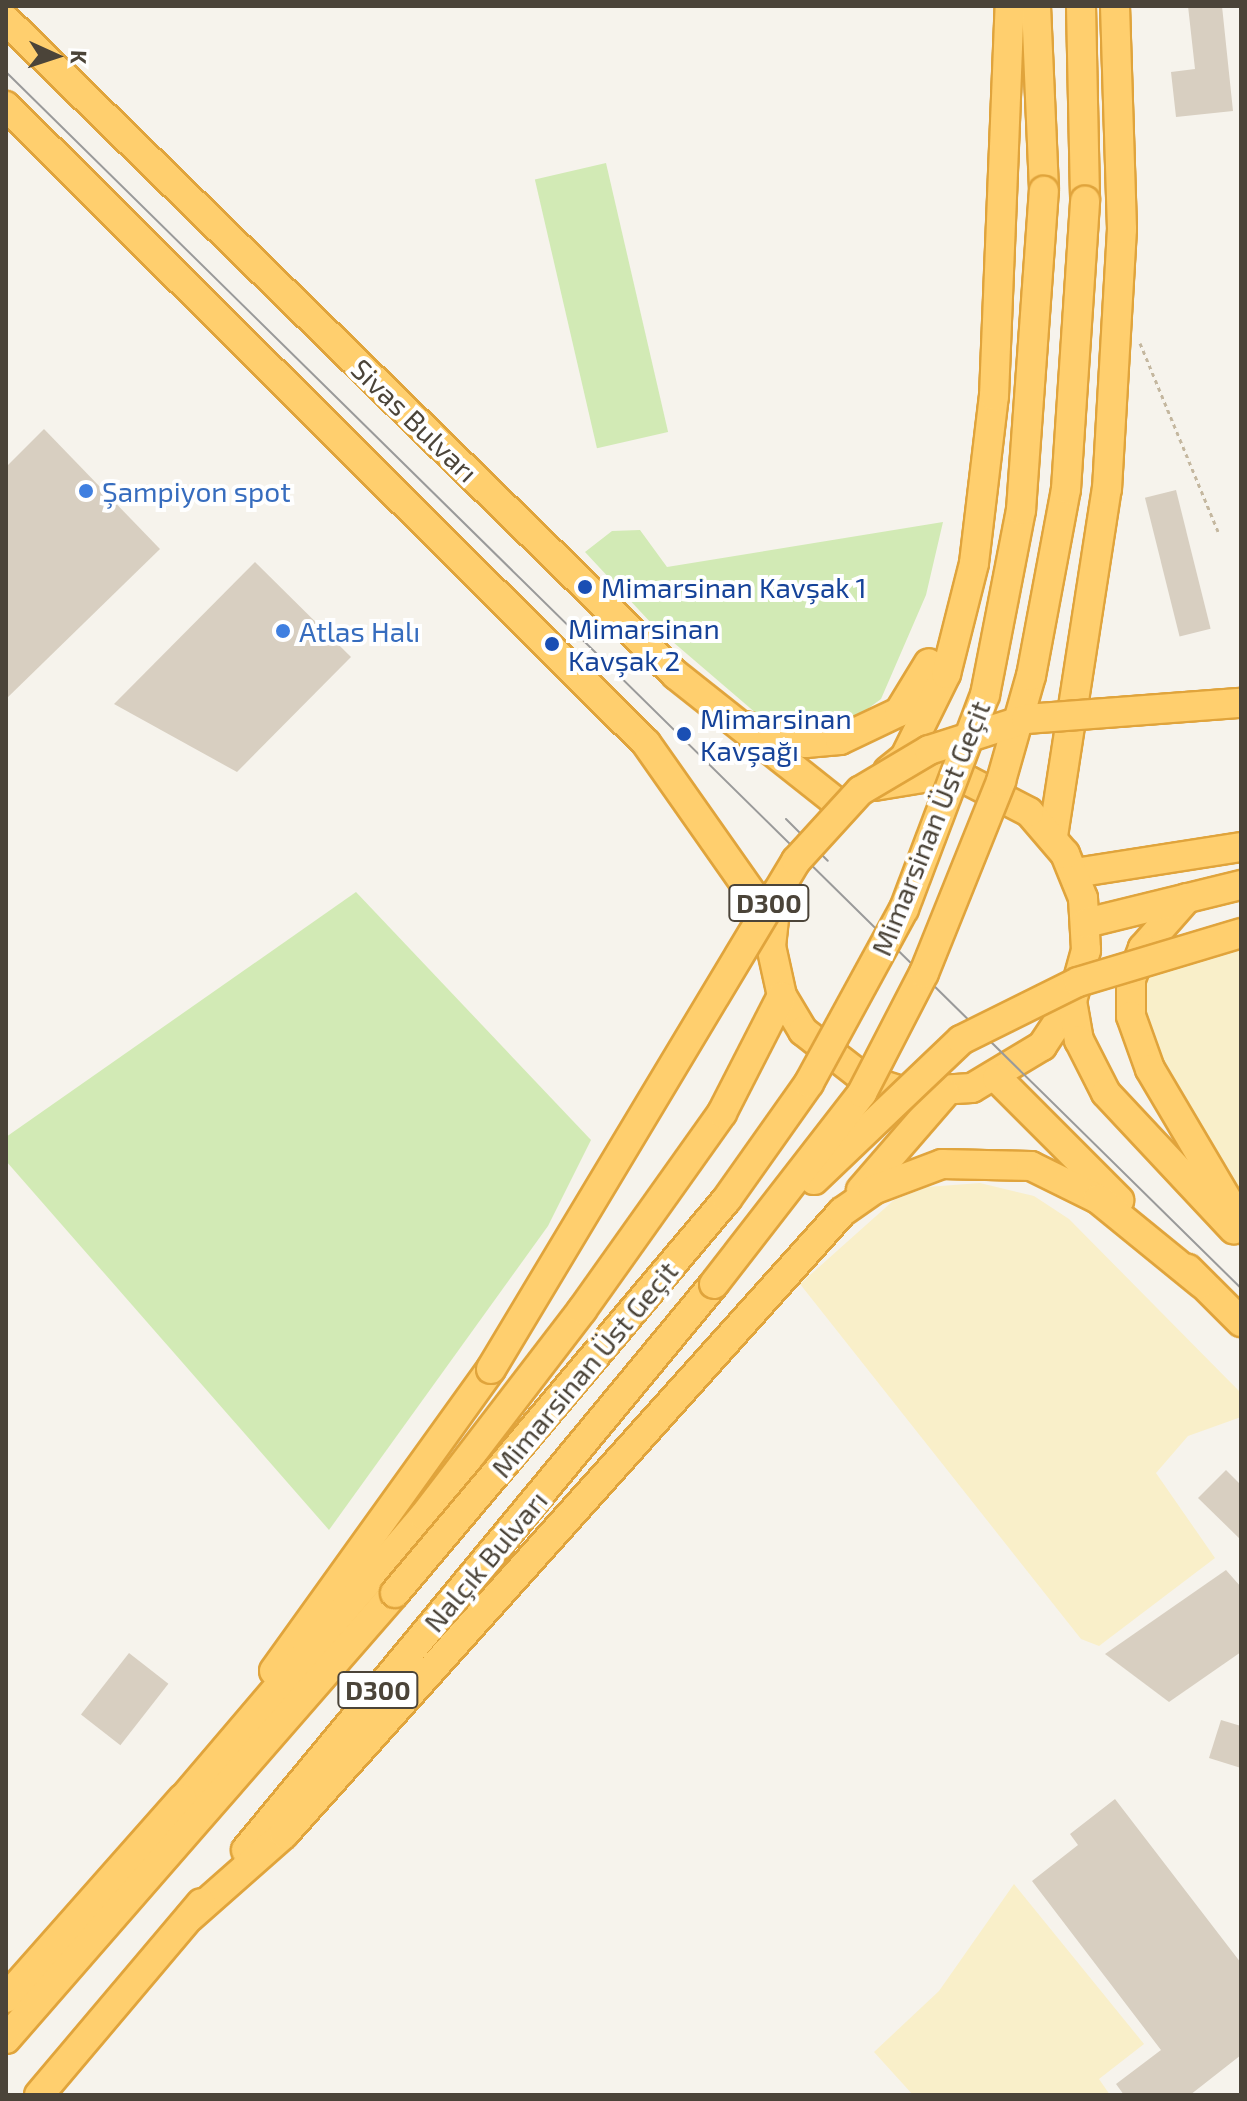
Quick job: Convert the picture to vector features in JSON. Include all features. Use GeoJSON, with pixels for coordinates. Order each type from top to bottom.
{"type":"FeatureCollection","features":[{"type":"Feature","properties":{"kind":"highway"},"geometry":{"type":"LineString","coordinates":[[1010,6],[994,396],[974,563],[946,674],[905,757],[868,788],[839,804],[793,852],[771,921],[782,996],[831,1060],[905,1092],[945,1093],[997,1078],[1042,1046],[1072,1001]]}},
{"type":"Feature","properties":{"kind":"highway","name":"Mimarsinan Üst Geçit"},"geometry":{"type":"LineString","coordinates":[[395,1593],[727,1199],[809,1083],[904,909],[985,695],[1021,510],[1044,191],[1036,6]]}},
{"type":"Feature","properties":{"kind":"highway","name":"Mimarsinan Üst Geçit"},"geometry":{"type":"LineString","coordinates":[[714,1284],[862,1093],[924,973],[1001,781],[1031,676],[1066,489],[1085,201],[1081,6]]}},
{"type":"Feature","properties":{"kind":"highway"},"geometry":{"type":"LineString","coordinates":[[1053,836],[1107,489],[1122,229],[1115,6]]}},
{"type":"Feature","properties":{"kind":"highway","name":"Sivas Bulvarı"},"geometry":{"type":"LineString","coordinates":[[6,20],[717,712],[839,804]]}},
{"type":"Feature","properties":{"kind":"highway"},"geometry":{"type":"LineString","coordinates":[[6,106],[646,743],[771,921]]}},
{"type":"Feature","properties":{"kind":"highway"},"geometry":{"type":"LineString","coordinates":[[717,712],[806,743],[880,725],[919,687],[974,563]]}},
{"type":"Feature","properties":{"kind":"highway","name":"D300"},"geometry":{"type":"LineString","coordinates":[[171,1813],[491,1369],[771,899],[860,791],[929,750],[1026,719],[1241,703]]}},
{"type":"Feature","properties":{"kind":"highway"},"geometry":{"type":"LineString","coordinates":[[868,788],[924,777],[969,781],[1010,799],[1053,836],[1075,873],[1086,923],[1072,1001],[1079,1040],[1106,1093],[1241,1236]]}},
{"type":"Feature","properties":{"kind":"highway"},"geometry":{"type":"LineString","coordinates":[[1075,873],[1241,847]]}},
{"type":"Feature","properties":{"kind":"highway"},"geometry":{"type":"LineString","coordinates":[[1086,923],[1241,885]]}},
{"type":"Feature","properties":{"kind":"highway"},"geometry":{"type":"LineString","coordinates":[[1187,898],[1143,948],[1131,979],[1131,1016],[1150,1069],[1241,1223]]}},
{"type":"Feature","properties":{"kind":"highway","name":"D300"},"geometry":{"type":"LineString","coordinates":[[714,1284],[900,1091],[961,1040],[1078,982],[1241,933]]}},
{"type":"Feature","properties":{"kind":"highway"},"geometry":{"type":"LineString","coordinates":[[6,1998],[171,1813],[396,1549],[582,1310],[722,1113],[782,996]]}},
{"type":"Feature","properties":{"kind":"highway"},"geometry":{"type":"LineString","coordinates":[[997,1078],[1241,1322]]}},
{"type":"Feature","properties":{"kind":"highway"},"geometry":{"type":"LineString","coordinates":[[190,1917],[284,1834],[431,1677],[945,1093]]}},
{"type":"Feature","properties":{"kind":"highway"},"geometry":{"type":"LineString","coordinates":[[842,1212],[919,1170],[1012,1162],[1098,1199],[1201,1283]]}},
{"type":"Feature","properties":{"kind":"highway","name":"Nalçık Bulvarı"},"geometry":{"type":"LineString","coordinates":[[39,2095],[714,1284]]}},
{"type":"Feature","properties":{"kind":"highway","name":"Nalçık Bulvarı"},"geometry":{"type":"LineString","coordinates":[[6,2039],[395,1593]]}},
{"type":"Feature","properties":{"kind":"path"},"geometry":{"type":"LineString","coordinates":[[1136,334],[1218,531]]}},
{"type":"Feature","properties":{"kind":"green space"},"geometry":{"type":"Polygon","coordinates":[[[606,163],[668,432],[597,448],[535,179],[606,163]]]}},
{"type":"Feature","properties":{"kind":"green space"},"geometry":{"type":"Polygon","coordinates":[[[943,522],[926,595],[881,699],[858,716],[818,728],[757,714],[652,624],[585,552],[612,531],[640,530],[667,567],[943,522]]]}},
{"type":"Feature","properties":{"kind":"green space"},"geometry":{"type":"Polygon","coordinates":[[[356,892],[591,1140],[548,1226],[329,1530],[6,1161],[6,1137],[356,892]]]}},
{"type":"Feature","properties":{"kind":"sand"},"geometry":{"type":"Polygon","coordinates":[[[1241,949],[1241,1197],[1154,1061],[1144,1010],[1148,973],[1241,949]]]}},
{"type":"Feature","properties":{"kind":"sand"},"geometry":{"type":"Polygon","coordinates":[[[980,1183],[1034,1196],[1069,1219],[1241,1393],[1241,1417],[1188,1436],[1156,1473],[1215,1558],[1099,1646],[1081,1639],[800,1284],[894,1200],[927,1187],[980,1183]]]}},
{"type":"Feature","properties":{"kind":"sand"},"geometry":{"type":"Polygon","coordinates":[[[1014,1884],[1144,2044],[1099,2079],[1110,2095],[913,2095],[874,2052],[939,1991],[1014,1884]]]}},
{"type":"Feature","properties":{"kind":"building"},"geometry":{"type":"Polygon","coordinates":[[[1188,6],[1222,6],[1233,111],[1176,117],[1171,72],[1195,69],[1188,6]]]}},
{"type":"Feature","properties":{"kind":"building"},"geometry":{"type":"Polygon","coordinates":[[[44,429],[160,549],[6,699],[6,467],[44,429]]]}},
{"type":"Feature","properties":{"kind":"building"},"geometry":{"type":"Polygon","coordinates":[[[1176,490],[1211,629],[1180,636],[1145,498],[1176,490]]]}},
{"type":"Feature","properties":{"kind":"building"},"geometry":{"type":"Polygon","coordinates":[[[255,562],[351,657],[237,772],[114,704],[255,562]]]}},
{"type":"Feature","properties":{"kind":"building"},"geometry":{"type":"Polygon","coordinates":[[[1226,1470],[1241,1485],[1241,1540],[1198,1498],[1226,1470]]]}},
{"type":"Feature","properties":{"kind":"building"},"geometry":{"type":"Polygon","coordinates":[[[1226,1570],[1241,1587],[1241,1652],[1169,1702],[1105,1654],[1226,1570]]]}},
{"type":"Feature","properties":{"kind":"building"},"geometry":{"type":"Polygon","coordinates":[[[129,1653],[168,1684],[120,1745],[81,1714],[129,1653]]]}},
{"type":"Feature","properties":{"kind":"building"},"geometry":{"type":"Polygon","coordinates":[[[1221,1720],[1241,1726],[1241,1768],[1209,1758],[1221,1720]]]}},
{"type":"Feature","properties":{"kind":"building"},"geometry":{"type":"Polygon","coordinates":[[[1115,1799],[1241,1963],[1241,2055],[1190,2095],[1124,2095],[1116,2084],[1161,2050],[1032,1881],[1078,1845],[1070,1834],[1115,1799]]]}},
{"type":"Feature","properties":{"kind":"tram line"},"geometry":{"type":"LineString","coordinates":[[6,72],[1241,1288]]}},
{"type":"Feature","properties":{"kind":"tram line"},"geometry":{"type":"LineString","coordinates":[[786,819],[828,861]]}},
{"type":"Feature","properties":{"kind":"place","name":"Şampiyon spot"},"geometry":{"type":"Point","coordinates":[86,491]}},
{"type":"Feature","properties":{"kind":"place","name":"Mimarsinan Kavşak 1"},"geometry":{"type":"Point","coordinates":[585,587]}},
{"type":"Feature","properties":{"kind":"place","name":"Atlas Halı"},"geometry":{"type":"Point","coordinates":[283,631]}},
{"type":"Feature","properties":{"kind":"place","name":"Mimarsinan Kavşak 2"},"geometry":{"type":"Point","coordinates":[552,644]}},
{"type":"Feature","properties":{"kind":"place","name":"Mimarsinan Kavşağı"},"geometry":{"type":"Point","coordinates":[684,734]}}]}
